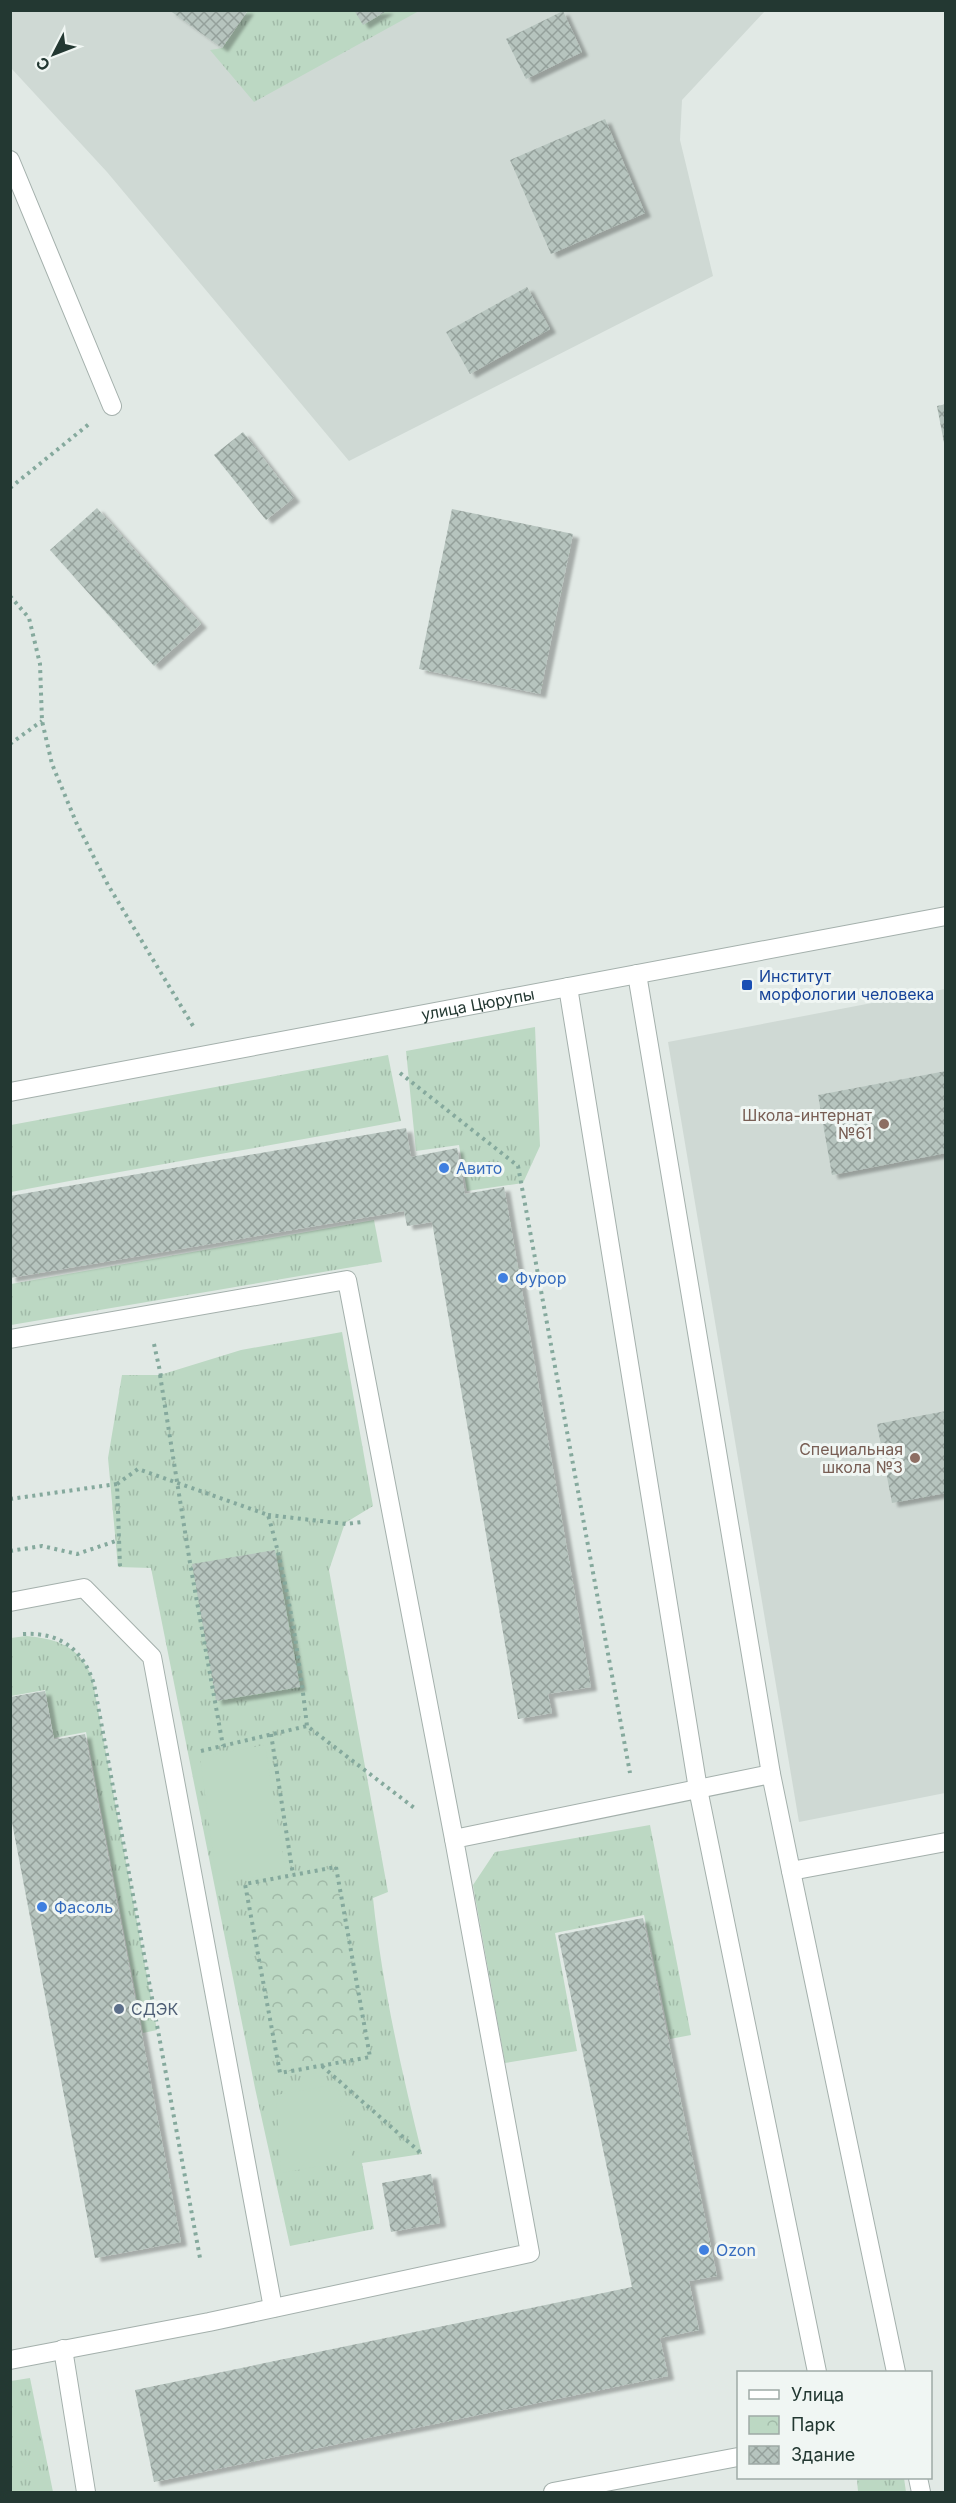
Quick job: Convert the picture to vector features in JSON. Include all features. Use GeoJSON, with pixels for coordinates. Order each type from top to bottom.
{"type":"FeatureCollection","features":[{"type":"Feature","properties":{"kind":"street"},"geometry":{"type":"LineString","coordinates":[[10,160],[112,406]]}},
{"type":"Feature","properties":{"kind":"street","name":"улица Цюрупы"},"geometry":{"type":"LineString","coordinates":[[10,1092],[945,916]]}},
{"type":"Feature","properties":{"kind":"street"},"geometry":{"type":"LineString","coordinates":[[637,974],[771,1774],[896,2371]]}},
{"type":"Feature","properties":{"kind":"street"},"geometry":{"type":"LineString","coordinates":[[568,987],[698,1789],[817,2371]]}},
{"type":"Feature","properties":{"kind":"street"},"geometry":{"type":"LineString","coordinates":[[10,1339],[347,1280],[454,1839],[530,2253],[273,2308],[10,2360]]}},
{"type":"Feature","properties":{"kind":"street"},"geometry":{"type":"LineString","coordinates":[[10,1602],[84,1588],[152,1657],[273,2308]]}},
{"type":"Feature","properties":{"kind":"street"},"geometry":{"type":"LineString","coordinates":[[454,1839],[771,1774]]}},
{"type":"Feature","properties":{"kind":"street"},"geometry":{"type":"LineString","coordinates":[[791,1871],[945,1842]]}},
{"type":"Feature","properties":{"kind":"street"},"geometry":{"type":"LineString","coordinates":[[63,2349],[86,2493]]}},
{"type":"Feature","properties":{"kind":"street"},"geometry":{"type":"LineString","coordinates":[[553,2493],[737,2457]]}},
{"type":"Feature","properties":{"kind":"path"},"geometry":{"type":"LineString","coordinates":[[10,488],[112,406]]}},
{"type":"Feature","properties":{"kind":"path"},"geometry":{"type":"LineString","coordinates":[[10,596],[29,618],[40,664],[42,720],[52,764],[108,885],[210,1054]]}},
{"type":"Feature","properties":{"kind":"path"},"geometry":{"type":"LineString","coordinates":[[10,744],[42,720]]}},
{"type":"Feature","properties":{"kind":"path"},"geometry":{"type":"LineString","coordinates":[[400,1073],[518,1166],[630,1773],[619,1776]]}},
{"type":"Feature","properties":{"kind":"path"},"geometry":{"type":"LineString","coordinates":[[160,1375],[223,1746]]}},
{"type":"Feature","properties":{"kind":"path"},"geometry":{"type":"LineString","coordinates":[[10,1499],[117,1484],[138,1469],[268,1515],[346,1524]]}},
{"type":"Feature","properties":{"kind":"path"},"geometry":{"type":"LineString","coordinates":[[117,1484],[120,1566]]}},
{"type":"Feature","properties":{"kind":"path"},"geometry":{"type":"LineString","coordinates":[[268,1515],[278,1548],[307,1726],[454,1839]]}},
{"type":"Feature","properties":{"kind":"path"},"geometry":{"type":"LineString","coordinates":[[10,1551],[42,1546],[77,1554],[119,1540]]}},
{"type":"Feature","properties":{"kind":"path"},"geometry":{"type":"LineString","coordinates":[[19,1634],[45,1636],[63,1642],[80,1654],[89,1666],[201,2258]]}},
{"type":"Feature","properties":{"kind":"path"},"geometry":{"type":"LineString","coordinates":[[171,1758],[307,1726]]}},
{"type":"Feature","properties":{"kind":"path"},"geometry":{"type":"LineString","coordinates":[[271,1734],[293,1876]]}},
{"type":"Feature","properties":{"kind":"path"},"geometry":{"type":"LineString","coordinates":[[336,1867],[370,2057],[322,2066],[280,2073],[245,1884],[336,1867]]}},
{"type":"Feature","properties":{"kind":"path"},"geometry":{"type":"LineString","coordinates":[[322,2066],[422,2154]]}},
{"type":"Feature","properties":{"kind":"shaded area"},"geometry":{"type":"Polygon","coordinates":[[[11,11],[765,11],[682,100],[680,140],[713,276],[349,461],[107,172],[11,68],[11,11]]]}},
{"type":"Feature","properties":{"kind":"shaded area"},"geometry":{"type":"Polygon","coordinates":[[[945,989],[945,1793],[799,1822],[668,1042],[945,989]]]}},
{"type":"Feature","properties":{"kind":"green space"},"geometry":{"type":"Polygon","coordinates":[[[248,11],[419,11],[254,102],[210,50],[222,48],[248,11]]]}},
{"type":"Feature","properties":{"kind":"green space"},"geometry":{"type":"Polygon","coordinates":[[[535,1027],[540,1146],[523,1183],[467,1191],[459,1145],[416,1151],[406,1051],[535,1027]]]}},
{"type":"Feature","properties":{"kind":"green space"},"geometry":{"type":"Polygon","coordinates":[[[388,1055],[401,1121],[11,1192],[11,1125],[388,1055]]]}},
{"type":"Feature","properties":{"kind":"green space"},"geometry":{"type":"Polygon","coordinates":[[[374,1220],[382,1262],[11,1325],[11,1284],[374,1220]]]}},
{"type":"Feature","properties":{"kind":"green space"},"geometry":{"type":"Polygon","coordinates":[[[342,1332],[373,1506],[345,1523],[329,1570],[388,1892],[373,1898],[387,1995],[422,2154],[362,2163],[374,2229],[290,2246],[255,2088],[151,1568],[118,1567],[108,1458],[122,1375],[160,1375],[241,1350],[342,1332]]]}},
{"type":"Feature","properties":{"kind":"green space"},"geometry":{"type":"Polygon","coordinates":[[[26,1636],[48,1639],[66,1646],[81,1658],[92,1677],[157,2030],[143,2033],[86,1732],[54,1738],[45,1690],[11,1696],[11,1638],[26,1636]]]}},
{"type":"Feature","properties":{"kind":"green space"},"geometry":{"type":"Polygon","coordinates":[[[265,1745],[286,1874],[217,1882],[200,1757],[265,1745]]]}},
{"type":"Feature","properties":{"kind":"green space"},"geometry":{"type":"Polygon","coordinates":[[[650,1825],[691,2035],[670,2039],[644,1915],[555,1933],[577,2051],[505,2063],[473,1885],[495,1852],[650,1825]]]}},
{"type":"Feature","properties":{"kind":"green space"},"geometry":{"type":"Polygon","coordinates":[[[335,1868],[370,2056],[280,2073],[246,1885],[335,1868]]]}},
{"type":"Feature","properties":{"kind":"green space"},"geometry":{"type":"Polygon","coordinates":[[[337,2084],[353,2160],[281,2173],[276,2095],[337,2084]]]}},
{"type":"Feature","properties":{"kind":"green space"},"geometry":{"type":"Polygon","coordinates":[[[30,2378],[53,2492],[11,2492],[11,2381],[30,2378]]]}},
{"type":"Feature","properties":{"kind":"green space"},"geometry":{"type":"Polygon","coordinates":[[[857,2479],[904,2479],[906,2492],[858,2492],[857,2479]]]}},
{"type":"Feature","properties":{"kind":"building"},"geometry":{"type":"Polygon","coordinates":[[[169,10],[248,10],[222,48],[169,10]]]}},
{"type":"Feature","properties":{"kind":"building"},"geometry":{"type":"Polygon","coordinates":[[[354,10],[388,10],[363,25],[354,10]]]}},
{"type":"Feature","properties":{"kind":"building"},"geometry":{"type":"Polygon","coordinates":[[[563,11],[582,52],[526,79],[506,39],[563,11]]]}},
{"type":"Feature","properties":{"kind":"building"},"geometry":{"type":"Polygon","coordinates":[[[605,119],[645,213],[551,254],[510,160],[605,119]]]}},
{"type":"Feature","properties":{"kind":"building"},"geometry":{"type":"Polygon","coordinates":[[[527,287],[550,329],[470,374],[446,332],[527,287]]]}},
{"type":"Feature","properties":{"kind":"building"},"geometry":{"type":"Polygon","coordinates":[[[946,404],[946,443],[944,443],[937,406],[946,404]]]}},
{"type":"Feature","properties":{"kind":"building"},"geometry":{"type":"Polygon","coordinates":[[[243,432],[294,498],[266,520],[214,455],[243,432]]]}},
{"type":"Feature","properties":{"kind":"building"},"geometry":{"type":"Polygon","coordinates":[[[97,508],[201,624],[154,666],[50,550],[97,508]]]}},
{"type":"Feature","properties":{"kind":"building"},"geometry":{"type":"Polygon","coordinates":[[[452,509],[573,534],[540,694],[419,669],[452,509]]]}},
{"type":"Feature","properties":{"kind":"building","name":"Школа-интернат №61"},"geometry":{"type":"Polygon","coordinates":[[[946,1071],[946,1153],[832,1175],[818,1095],[946,1071]]]}},
{"type":"Feature","properties":{"kind":"building"},"geometry":{"type":"Polygon","coordinates":[[[406,1128],[411,1157],[457,1148],[465,1194],[504,1187],[591,1687],[548,1694],[552,1713],[518,1719],[432,1222],[407,1226],[404,1211],[10,1278],[10,1196],[406,1128]]]}},
{"type":"Feature","properties":{"kind":"building","name":"Специальная школа №3"},"geometry":{"type":"Polygon","coordinates":[[[946,1411],[946,1493],[892,1503],[877,1424],[946,1411]]]}},
{"type":"Feature","properties":{"kind":"building"},"geometry":{"type":"Polygon","coordinates":[[[275,1550],[300,1687],[216,1701],[192,1564],[275,1550]]]}},
{"type":"Feature","properties":{"kind":"building"},"geometry":{"type":"Polygon","coordinates":[[[45,1691],[54,1740],[85,1734],[181,2242],[95,2258],[10,1812],[10,1697],[45,1691]]]}},
{"type":"Feature","properties":{"kind":"building"},"geometry":{"type":"Polygon","coordinates":[[[643,1918],[717,2276],[689,2281],[699,2330],[660,2338],[668,2376],[154,2482],[135,2390],[632,2287],[558,1935],[643,1918]]]}},
{"type":"Feature","properties":{"kind":"building"},"geometry":{"type":"Polygon","coordinates":[[[431,2174],[440,2223],[391,2232],[382,2183],[431,2174]]]}},
{"type":"Feature","properties":{"kind":"place","name":"Институт морфологии человека"},"geometry":{"type":"Point","coordinates":[747,985]}},
{"type":"Feature","properties":{"kind":"place","name":"Школа-интернат №61"},"geometry":{"type":"Point","coordinates":[884,1124]}},
{"type":"Feature","properties":{"kind":"place","name":"Авито"},"geometry":{"type":"Point","coordinates":[444,1168]}},
{"type":"Feature","properties":{"kind":"place","name":"Фурор"},"geometry":{"type":"Point","coordinates":[503,1278]}},
{"type":"Feature","properties":{"kind":"place","name":"Специальная школа №3"},"geometry":{"type":"Point","coordinates":[915,1458]}},
{"type":"Feature","properties":{"kind":"place","name":"Фасоль"},"geometry":{"type":"Point","coordinates":[42,1907]}},
{"type":"Feature","properties":{"kind":"place","name":"СДЭК"},"geometry":{"type":"Point","coordinates":[119,2009]}},
{"type":"Feature","properties":{"kind":"place","name":"Ozon"},"geometry":{"type":"Point","coordinates":[704,2250]}}]}
